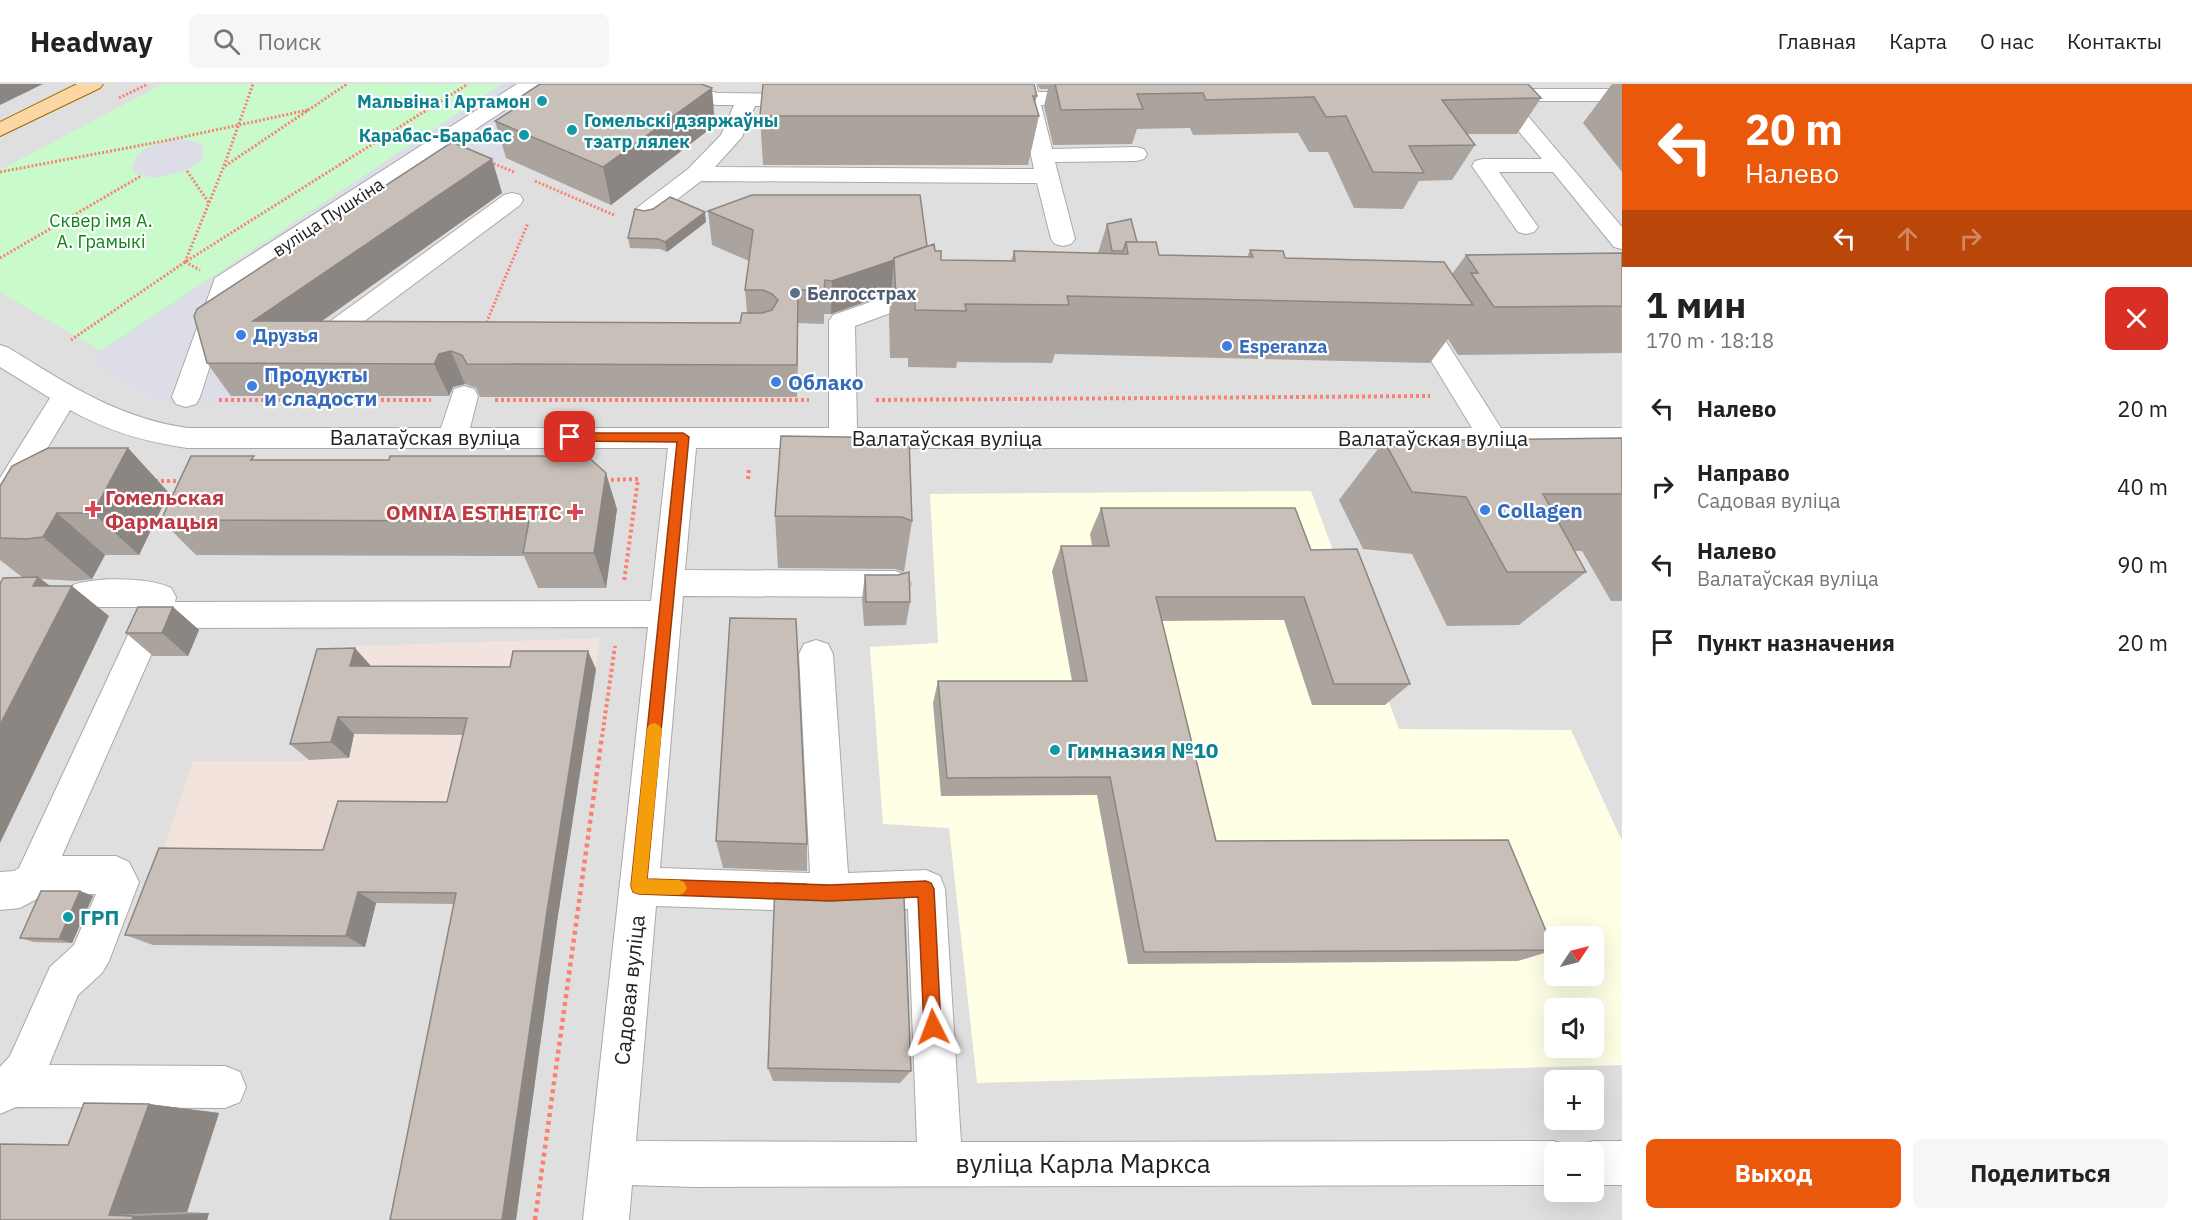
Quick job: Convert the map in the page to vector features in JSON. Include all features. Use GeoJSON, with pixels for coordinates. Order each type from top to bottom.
{"type":"FeatureCollection","features":[{"type":"Feature","properties":{"kind":"main road"},"geometry":{"type":"LineString","coordinates":[[0,130],[93,84]]}},
{"type":"Feature","properties":{"kind":"street","name":"вуліца Пушкіна"},"geometry":{"type":"LineString","coordinates":[[186,397],[224,284],[531,84]]}},
{"type":"Feature","properties":{"kind":"street"},"geometry":{"type":"LineString","coordinates":[[667,84],[717,91],[746,101],[829,100]]}},
{"type":"Feature","properties":{"kind":"street"},"geometry":{"type":"LineString","coordinates":[[1028,91],[1063,239]]}},
{"type":"Feature","properties":{"kind":"street"},"geometry":{"type":"LineString","coordinates":[[970,99],[1028,91],[1113,97]]}},
{"type":"Feature","properties":{"kind":"street"},"geometry":{"type":"LineString","coordinates":[[1622,95],[1488,95],[1559,165],[1622,242]]}},
{"type":"Feature","properties":{"kind":"street"},"geometry":{"type":"LineString","coordinates":[[646,212],[696,174],[731,137],[746,101]]}},
{"type":"Feature","properties":{"kind":"street"},"geometry":{"type":"LineString","coordinates":[[696,174],[1045,166],[1136,154]]}},
{"type":"Feature","properties":{"kind":"street"},"geometry":{"type":"LineString","coordinates":[[1526,227],[1483,166],[1559,165]]}},
{"type":"Feature","properties":{"kind":"street"},"geometry":{"type":"LineString","coordinates":[[379,332],[334,331],[512,200]]}},
{"type":"Feature","properties":{"kind":"street"},"geometry":{"type":"LineString","coordinates":[[843,437],[842,321],[945,285],[956,285]]}},
{"type":"Feature","properties":{"kind":"street"},"geometry":{"type":"LineString","coordinates":[[1395,298],[1407,299],[1493,438]]}},
{"type":"Feature","properties":{"kind":"street","name":"Валатаўская вуліца"},"geometry":{"type":"LineString","coordinates":[[0,354],[65,396],[109,420],[138,430],[187,438],[1622,438]]}},
{"type":"Feature","properties":{"kind":"street"},"geometry":{"type":"LineString","coordinates":[[2,499],[65,396]]}},
{"type":"Feature","properties":{"kind":"street"},"geometry":{"type":"LineString","coordinates":[[453,437],[464,396]]}},
{"type":"Feature","properties":{"kind":"street","name":"Садовая вуліца"},"geometry":{"type":"LineString","coordinates":[[606,1220],[683,437]]}},
{"type":"Feature","properties":{"kind":"street"},"geometry":{"type":"LineString","coordinates":[[117,451],[187,438]]}},
{"type":"Feature","properties":{"kind":"street"},"geometry":{"type":"LineString","coordinates":[[2,499],[47,475]]}},
{"type":"Feature","properties":{"kind":"street"},"geometry":{"type":"LineString","coordinates":[[154,615],[619,614],[667,598],[895,584]]}},
{"type":"Feature","properties":{"kind":"street"},"geometry":{"type":"LineString","coordinates":[[0,891],[12,891],[27,886],[35,874],[154,615],[160,597],[154,594],[71,594]]}},
{"type":"Feature","properties":{"kind":"street"},"geometry":{"type":"LineString","coordinates":[[816,654],[830,893]]}},
{"type":"Feature","properties":{"kind":"street"},"geometry":{"type":"LineString","coordinates":[[6,1089],[19,1079],[29,1063],[64,981],[92,954],[120,882],[116,875],[35,874]]}},
{"type":"Feature","properties":{"kind":"street"},"geometry":{"type":"LineString","coordinates":[[639,886],[830,893],[926,889],[940,1163]]}},
{"type":"Feature","properties":{"kind":"street"},"geometry":{"type":"LineString","coordinates":[[6,1089],[225,1087]]}},
{"type":"Feature","properties":{"kind":"street","name":"вуліца Карла Маркса"},"geometry":{"type":"LineString","coordinates":[[612,1162],[693,1165],[1544,1163]]}},
{"type":"Feature","properties":{"kind":"street"},"geometry":{"type":"LineString","coordinates":[[1604,1163],[1622,1163]]}},
{"type":"Feature","properties":{"kind":"path"},"geometry":{"type":"LineString","coordinates":[[185,262],[224,166],[253,84]]}},
{"type":"Feature","properties":{"kind":"path"},"geometry":{"type":"LineString","coordinates":[[224,166],[347,84]]}},
{"type":"Feature","properties":{"kind":"path"},"geometry":{"type":"LineString","coordinates":[[71,340],[185,262],[468,84]]}},
{"type":"Feature","properties":{"kind":"path"},"geometry":{"type":"LineString","coordinates":[[0,172],[169,140],[308,110]]}},
{"type":"Feature","properties":{"kind":"path"},"geometry":{"type":"LineString","coordinates":[[187,171],[209,203]]}},
{"type":"Feature","properties":{"kind":"path"},"geometry":{"type":"LineString","coordinates":[[0,258],[141,176]]}},
{"type":"Feature","properties":{"kind":"path"},"geometry":{"type":"LineString","coordinates":[[534,181],[622,218]]}},
{"type":"Feature","properties":{"kind":"path"},"geometry":{"type":"LineString","coordinates":[[748,479],[749,465]]}},
{"type":"Feature","properties":{"kind":"path"},"geometry":{"type":"LineString","coordinates":[[611,480],[612,471]]}},
{"type":"Feature","properties":{"kind":"path"},"geometry":{"type":"LineString","coordinates":[[535,1220],[638,479],[599,480]]}},
{"type":"Feature","properties":{"kind":"path"},"geometry":{"type":"LineString","coordinates":[[145,481],[193,481]]}},
{"type":"Feature","properties":{"kind":"shaded area"},"geometry":{"type":"Polygon","coordinates":[[[0,84],[1622,84],[1622,1220],[0,1220],[0,84]]]}},
{"type":"Feature","properties":{"kind":"shaded area"},"geometry":{"type":"Polygon","coordinates":[[[502,84],[603,84],[535,139],[494,167],[231,396],[259,396],[254,405],[168,404],[143,393],[87,360],[502,84]]]}},
{"type":"Feature","properties":{"kind":"shaded area"},"geometry":{"type":"Polygon","coordinates":[[[181,139],[200,143],[204,148],[202,160],[187,171],[154,178],[137,174],[132,168],[137,155],[145,149],[169,140],[181,139]]]}},
{"type":"Feature","properties":{"kind":"shaded area"},"geometry":{"type":"Polygon","coordinates":[[[1311,491],[1399,729],[1571,730],[1622,841],[1622,1065],[977,1083],[949,828],[883,824],[870,647],[938,643],[930,494],[1311,491]]]}},
{"type":"Feature","properties":{"kind":"shaded area"},"geometry":{"type":"Polygon","coordinates":[[[600,638],[557,925],[455,904],[376,903],[365,947],[153,945],[184,862],[159,863],[193,761],[307,761],[338,647],[600,638]]]}},
{"type":"Feature","properties":{"kind":"green space","name":"Сквер імя А. А. Грамыкі"},"geometry":{"type":"Polygon","coordinates":[[[163,84],[502,84],[101,351],[0,292],[0,170],[163,84]]]}},
{"type":"Feature","properties":{"kind":"building"},"geometry":{"type":"Polygon","coordinates":[[[540,84],[701,84],[712,88],[603,167],[495,121],[525,102],[517,99],[540,84]]]}},
{"type":"Feature","properties":{"kind":"building"},"geometry":{"type":"Polygon","coordinates":[[[763,84],[1034,84],[1037,96],[1033,96],[1039,116],[760,116],[763,84]]]}},
{"type":"Feature","properties":{"kind":"building"},"geometry":{"type":"Polygon","coordinates":[[[1055,84],[1528,84],[1541,98],[1442,100],[1475,145],[1409,146],[1424,173],[1373,172],[1346,116],[1326,117],[1314,97],[1206,100],[1203,93],[1137,94],[1143,109],[1061,110],[1055,84]]]}},
{"type":"Feature","properties":{"kind":"building"},"geometry":{"type":"Polygon","coordinates":[[[452,142],[492,159],[253,321],[740,323],[742,313],[762,313],[772,310],[778,300],[763,290],[745,290],[753,230],[708,211],[752,195],[920,195],[927,246],[832,281],[825,280],[824,290],[798,290],[797,365],[467,364],[462,355],[451,351],[439,354],[434,364],[207,363],[194,316],[197,309],[452,142]]]}},
{"type":"Feature","properties":{"kind":"building"},"geometry":{"type":"Polygon","coordinates":[[[670,197],[705,212],[665,242],[658,239],[628,238],[635,209],[644,211],[653,209],[670,197]]]}},
{"type":"Feature","properties":{"kind":"building"},"geometry":{"type":"Polygon","coordinates":[[[1131,219],[1137,242],[1126,242],[1123,251],[1112,251],[1107,224],[1131,219]]]}},
{"type":"Feature","properties":{"kind":"building"},"geometry":{"type":"Polygon","coordinates":[[[1126,242],[1156,242],[1159,255],[1253,257],[1250,250],[1283,251],[1285,258],[1444,262],[1473,305],[1067,296],[1069,305],[965,304],[966,311],[915,310],[915,301],[896,300],[894,258],[934,244],[935,251],[941,251],[941,260],[1015,261],[1014,251],[1128,254],[1126,242]]]}},
{"type":"Feature","properties":{"kind":"building"},"geometry":{"type":"Polygon","coordinates":[[[1622,253],[1622,306],[1494,307],[1471,273],[1478,273],[1466,255],[1622,253]]]}},
{"type":"Feature","properties":{"kind":"building"},"geometry":{"type":"Polygon","coordinates":[[[781,436],[909,438],[912,521],[902,517],[775,516],[781,436]]]}},
{"type":"Feature","properties":{"kind":"building"},"geometry":{"type":"Polygon","coordinates":[[[1622,438],[1622,494],[1543,494],[1586,572],[1507,572],[1466,497],[1412,492],[1384,441],[1622,438]]]}},
{"type":"Feature","properties":{"kind":"building"},"geometry":{"type":"Polygon","coordinates":[[[48,448],[128,448],[93,513],[57,513],[43,537],[0,538],[0,486],[12,466],[48,448]]]}},
{"type":"Feature","properties":{"kind":"building"},"geometry":{"type":"Polygon","coordinates":[[[191,456],[254,456],[251,460],[389,460],[390,456],[587,456],[606,473],[594,553],[523,553],[529,521],[161,520],[191,456]]]}},
{"type":"Feature","properties":{"kind":"building","name":"Гимназия №10"},"geometry":{"type":"Polygon","coordinates":[[[1101,508],[1295,508],[1311,550],[1357,549],[1410,684],[1334,684],[1304,597],[1156,597],[1216,841],[1508,840],[1544,926],[1544,950],[1144,952],[1110,777],[947,778],[938,681],[1087,681],[1061,546],[1109,546],[1101,508]]]}},
{"type":"Feature","properties":{"kind":"building"},"geometry":{"type":"Polygon","coordinates":[[[909,572],[910,602],[866,602],[865,575],[898,575],[909,572]]]}},
{"type":"Feature","properties":{"kind":"building"},"geometry":{"type":"Polygon","coordinates":[[[38,577],[33,586],[72,586],[0,725],[0,584],[3,578],[38,577]]]}},
{"type":"Feature","properties":{"kind":"building"},"geometry":{"type":"Polygon","coordinates":[[[138,607],[173,607],[162,633],[126,633],[138,607]]]}},
{"type":"Feature","properties":{"kind":"building"},"geometry":{"type":"Polygon","coordinates":[[[730,618],[796,619],[807,844],[716,841],[730,618]]]}},
{"type":"Feature","properties":{"kind":"building"},"geometry":{"type":"Polygon","coordinates":[[[355,648],[350,666],[510,667],[513,651],[588,651],[502,1220],[390,1220],[456,893],[358,892],[346,936],[125,935],[159,848],[323,850],[338,801],[447,802],[467,718],[338,717],[331,742],[290,744],[317,649],[355,648]]]}},
{"type":"Feature","properties":{"kind":"building"},"geometry":{"type":"Polygon","coordinates":[[[775,883],[806,884],[806,896],[904,897],[911,1071],[768,1068],[775,883]]]}},
{"type":"Feature","properties":{"kind":"building"},"geometry":{"type":"Polygon","coordinates":[[[41,891],[80,891],[59,939],[20,938],[41,891]]]}},
{"type":"Feature","properties":{"kind":"building"},"geometry":{"type":"Polygon","coordinates":[[[84,1103],[149,1104],[109,1215],[133,1216],[132,1220],[0,1220],[0,1144],[68,1145],[84,1103]]]}},
{"type":"Feature","properties":{"kind":"slow traffic"},"geometry":{"type":"LineString","coordinates":[[654,729],[639,886],[679,888]]}},
{"type":"Feature","properties":{"kind":"place","name":"Мальвіна і Артамон"},"geometry":{"type":"Point","coordinates":[542,101]}},
{"type":"Feature","properties":{"kind":"place","name":"Гомельскі дзяржаўны тэатр лялек"},"geometry":{"type":"Point","coordinates":[572,130]}},
{"type":"Feature","properties":{"kind":"place","name":"Карабас-Барабас"},"geometry":{"type":"Point","coordinates":[524,135]}},
{"type":"Feature","properties":{"kind":"place","name":"Белгосстрах"},"geometry":{"type":"Point","coordinates":[795,293]}},
{"type":"Feature","properties":{"kind":"place","name":"Друзья"},"geometry":{"type":"Point","coordinates":[241,335]}},
{"type":"Feature","properties":{"kind":"place","name":"Esperanza"},"geometry":{"type":"Point","coordinates":[1227,346]}},
{"type":"Feature","properties":{"kind":"place","name":"Облако"},"geometry":{"type":"Point","coordinates":[776,382]}},
{"type":"Feature","properties":{"kind":"place","name":"Продукты и сладости"},"geometry":{"type":"Point","coordinates":[252,386]}},
{"type":"Feature","properties":{"kind":"place","name":"Гомельская Фармацыя"},"geometry":{"type":"Point","coordinates":[93,509]}},
{"type":"Feature","properties":{"kind":"place","name":"Collagen"},"geometry":{"type":"Point","coordinates":[1485,510]}},
{"type":"Feature","properties":{"kind":"place","name":"OMNIA ESTHETIC"},"geometry":{"type":"Point","coordinates":[575,512]}},
{"type":"Feature","properties":{"kind":"place","name":"Гимназия №10"},"geometry":{"type":"Point","coordinates":[1055,750]}},
{"type":"Feature","properties":{"kind":"place","name":"ГРП"},"geometry":{"type":"Point","coordinates":[68,917]}},
{"type":"Feature","properties":{"kind":"route"},"geometry":{"type":"LineString","coordinates":[[570,437],[683,437],[639,886],[830,893],[926,889],[933,1027]]}}]}
